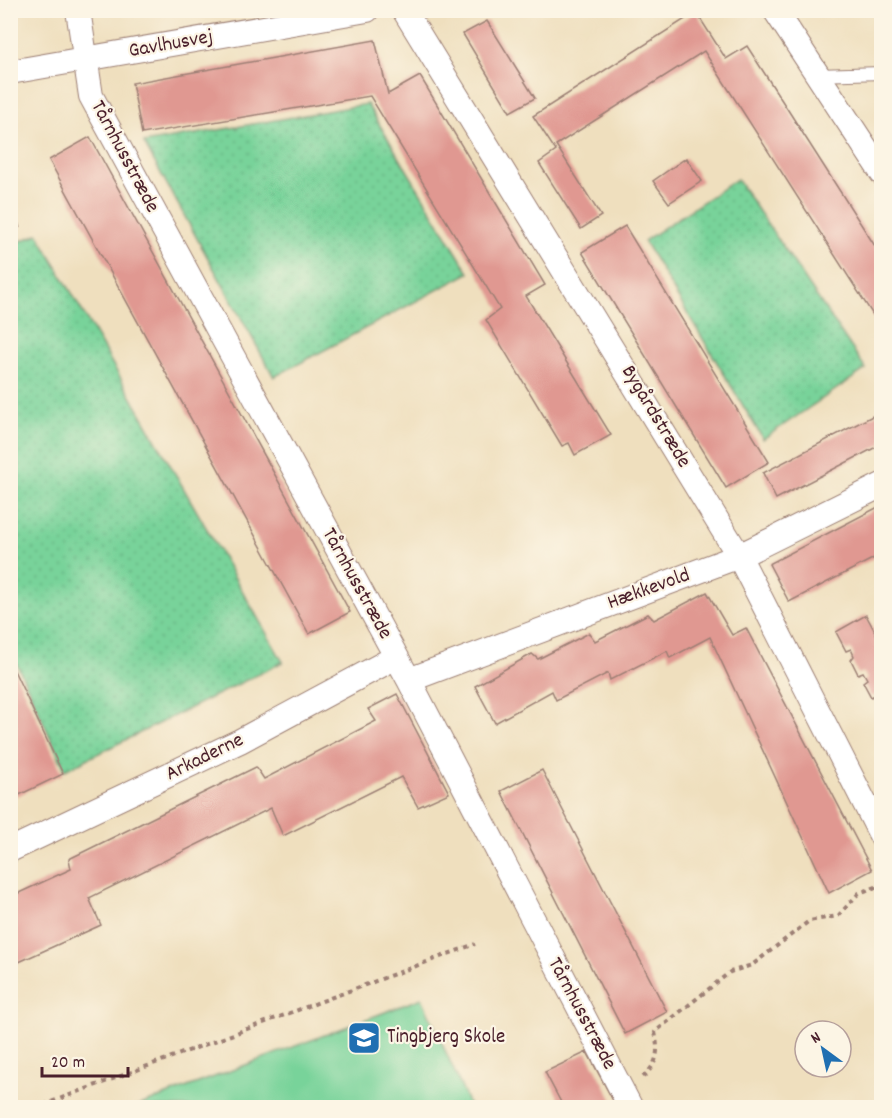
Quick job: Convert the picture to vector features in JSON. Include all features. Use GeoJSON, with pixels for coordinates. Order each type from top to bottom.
{"type":"FeatureCollection","features":[{"type":"Feature","properties":{"kind":"street","name":"Tårnhusstræde"},"geometry":{"type":"LineString","coordinates":[[78,10],[91,96],[409,680],[627,1101]]}},
{"type":"Feature","properties":{"kind":"street","name":"Gavlhusvej"},"geometry":{"type":"LineString","coordinates":[[10,72],[367,10]]}},
{"type":"Feature","properties":{"kind":"street","name":"Bygårdstræde"},"geometry":{"type":"LineString","coordinates":[[404,10],[739,556],[882,837]]}},
{"type":"Feature","properties":{"kind":"street"},"geometry":{"type":"LineString","coordinates":[[775,10],[882,173]]}},
{"type":"Feature","properties":{"kind":"street","name":"Hækkevold"},"geometry":{"type":"LineString","coordinates":[[409,680],[739,556],[882,484]]}},
{"type":"Feature","properties":{"kind":"street","name":"Arkaderne"},"geometry":{"type":"LineString","coordinates":[[10,850],[240,741],[396,657]]}},
{"type":"Feature","properties":{"kind":"lane"},"geometry":{"type":"LineString","coordinates":[[817,75],[882,73]]}},
{"type":"Feature","properties":{"kind":"path"},"geometry":{"type":"LineString","coordinates":[[10,198],[19,230],[10,234]]}},
{"type":"Feature","properties":{"kind":"path"},"geometry":{"type":"LineString","coordinates":[[627,1101],[655,1065],[658,1050],[655,1032],[730,972],[752,965],[809,921],[838,916],[859,893],[882,885]]}},
{"type":"Feature","properties":{"kind":"path"},"geometry":{"type":"LineString","coordinates":[[35,1107],[475,944]]}},
{"type":"Feature","properties":{"kind":"green space"},"geometry":{"type":"Polygon","coordinates":[[[367,104],[469,273],[274,377],[144,143],[367,104]]]}},
{"type":"Feature","properties":{"kind":"green space"},"geometry":{"type":"Polygon","coordinates":[[[737,179],[866,369],[763,439],[644,241],[737,179]]]}},
{"type":"Feature","properties":{"kind":"green space"},"geometry":{"type":"Polygon","coordinates":[[[38,234],[283,662],[65,770],[11,651],[11,245],[38,234]]]}},
{"type":"Feature","properties":{"kind":"green space"},"geometry":{"type":"Polygon","coordinates":[[[422,998],[470,1107],[135,1107],[422,998]]]}},
{"type":"Feature","properties":{"kind":"building"},"geometry":{"type":"Polygon","coordinates":[[[696,12],[726,59],[747,46],[882,257],[882,329],[704,51],[556,145],[601,216],[581,229],[539,163],[556,151],[533,116],[696,12]]]}},
{"type":"Feature","properties":{"kind":"building"},"geometry":{"type":"Polygon","coordinates":[[[487,21],[535,98],[510,112],[463,34],[487,21]]]}},
{"type":"Feature","properties":{"kind":"building"},"geometry":{"type":"Polygon","coordinates":[[[375,40],[388,94],[420,76],[545,285],[526,296],[611,435],[575,455],[569,443],[562,446],[486,320],[500,309],[370,96],[142,134],[132,83],[375,40]]]}},
{"type":"Feature","properties":{"kind":"building"},"geometry":{"type":"Polygon","coordinates":[[[90,137],[350,612],[309,634],[49,160],[90,137]]]}},
{"type":"Feature","properties":{"kind":"building"},"geometry":{"type":"Polygon","coordinates":[[[686,158],[702,181],[669,203],[653,181],[686,158]]]}},
{"type":"Feature","properties":{"kind":"building"},"geometry":{"type":"Polygon","coordinates":[[[625,226],[769,462],[726,488],[582,252],[625,226]]]}},
{"type":"Feature","properties":{"kind":"building"},"geometry":{"type":"Polygon","coordinates":[[[882,411],[882,444],[776,499],[763,473],[882,411]]]}},
{"type":"Feature","properties":{"kind":"building"},"geometry":{"type":"Polygon","coordinates":[[[882,505],[882,554],[789,602],[769,564],[882,505]]]}},
{"type":"Feature","properties":{"kind":"building"},"geometry":{"type":"Polygon","coordinates":[[[707,592],[732,635],[746,628],[872,870],[829,893],[710,637],[670,658],[667,651],[610,680],[608,673],[556,700],[552,691],[495,723],[475,686],[532,654],[538,659],[589,633],[595,641],[648,614],[654,620],[707,592]]]}},
{"type":"Feature","properties":{"kind":"building"},"geometry":{"type":"Polygon","coordinates":[[[866,615],[879,639],[882,638],[882,706],[875,695],[871,697],[863,682],[867,679],[863,672],[858,674],[851,660],[854,656],[851,649],[846,651],[836,632],[866,615]]]}},
{"type":"Feature","properties":{"kind":"building"},"geometry":{"type":"Polygon","coordinates":[[[10,662],[63,774],[17,796],[10,782],[10,662]]]}},
{"type":"Feature","properties":{"kind":"building"},"geometry":{"type":"Polygon","coordinates":[[[397,694],[449,793],[418,807],[401,777],[283,836],[271,808],[89,898],[101,925],[10,966],[10,897],[71,869],[69,859],[256,767],[264,779],[376,721],[368,709],[397,694]]]}},
{"type":"Feature","properties":{"kind":"building"},"geometry":{"type":"Polygon","coordinates":[[[542,770],[667,1012],[625,1034],[501,791],[542,770]]]}},
{"type":"Feature","properties":{"kind":"building"},"geometry":{"type":"Polygon","coordinates":[[[587,1052],[617,1108],[564,1108],[545,1072],[587,1052]]]}},
{"type":"Feature","properties":{"kind":"place","name":"Tingbjerg Skole"},"geometry":{"type":"Point","coordinates":[364,1038]}}]}
